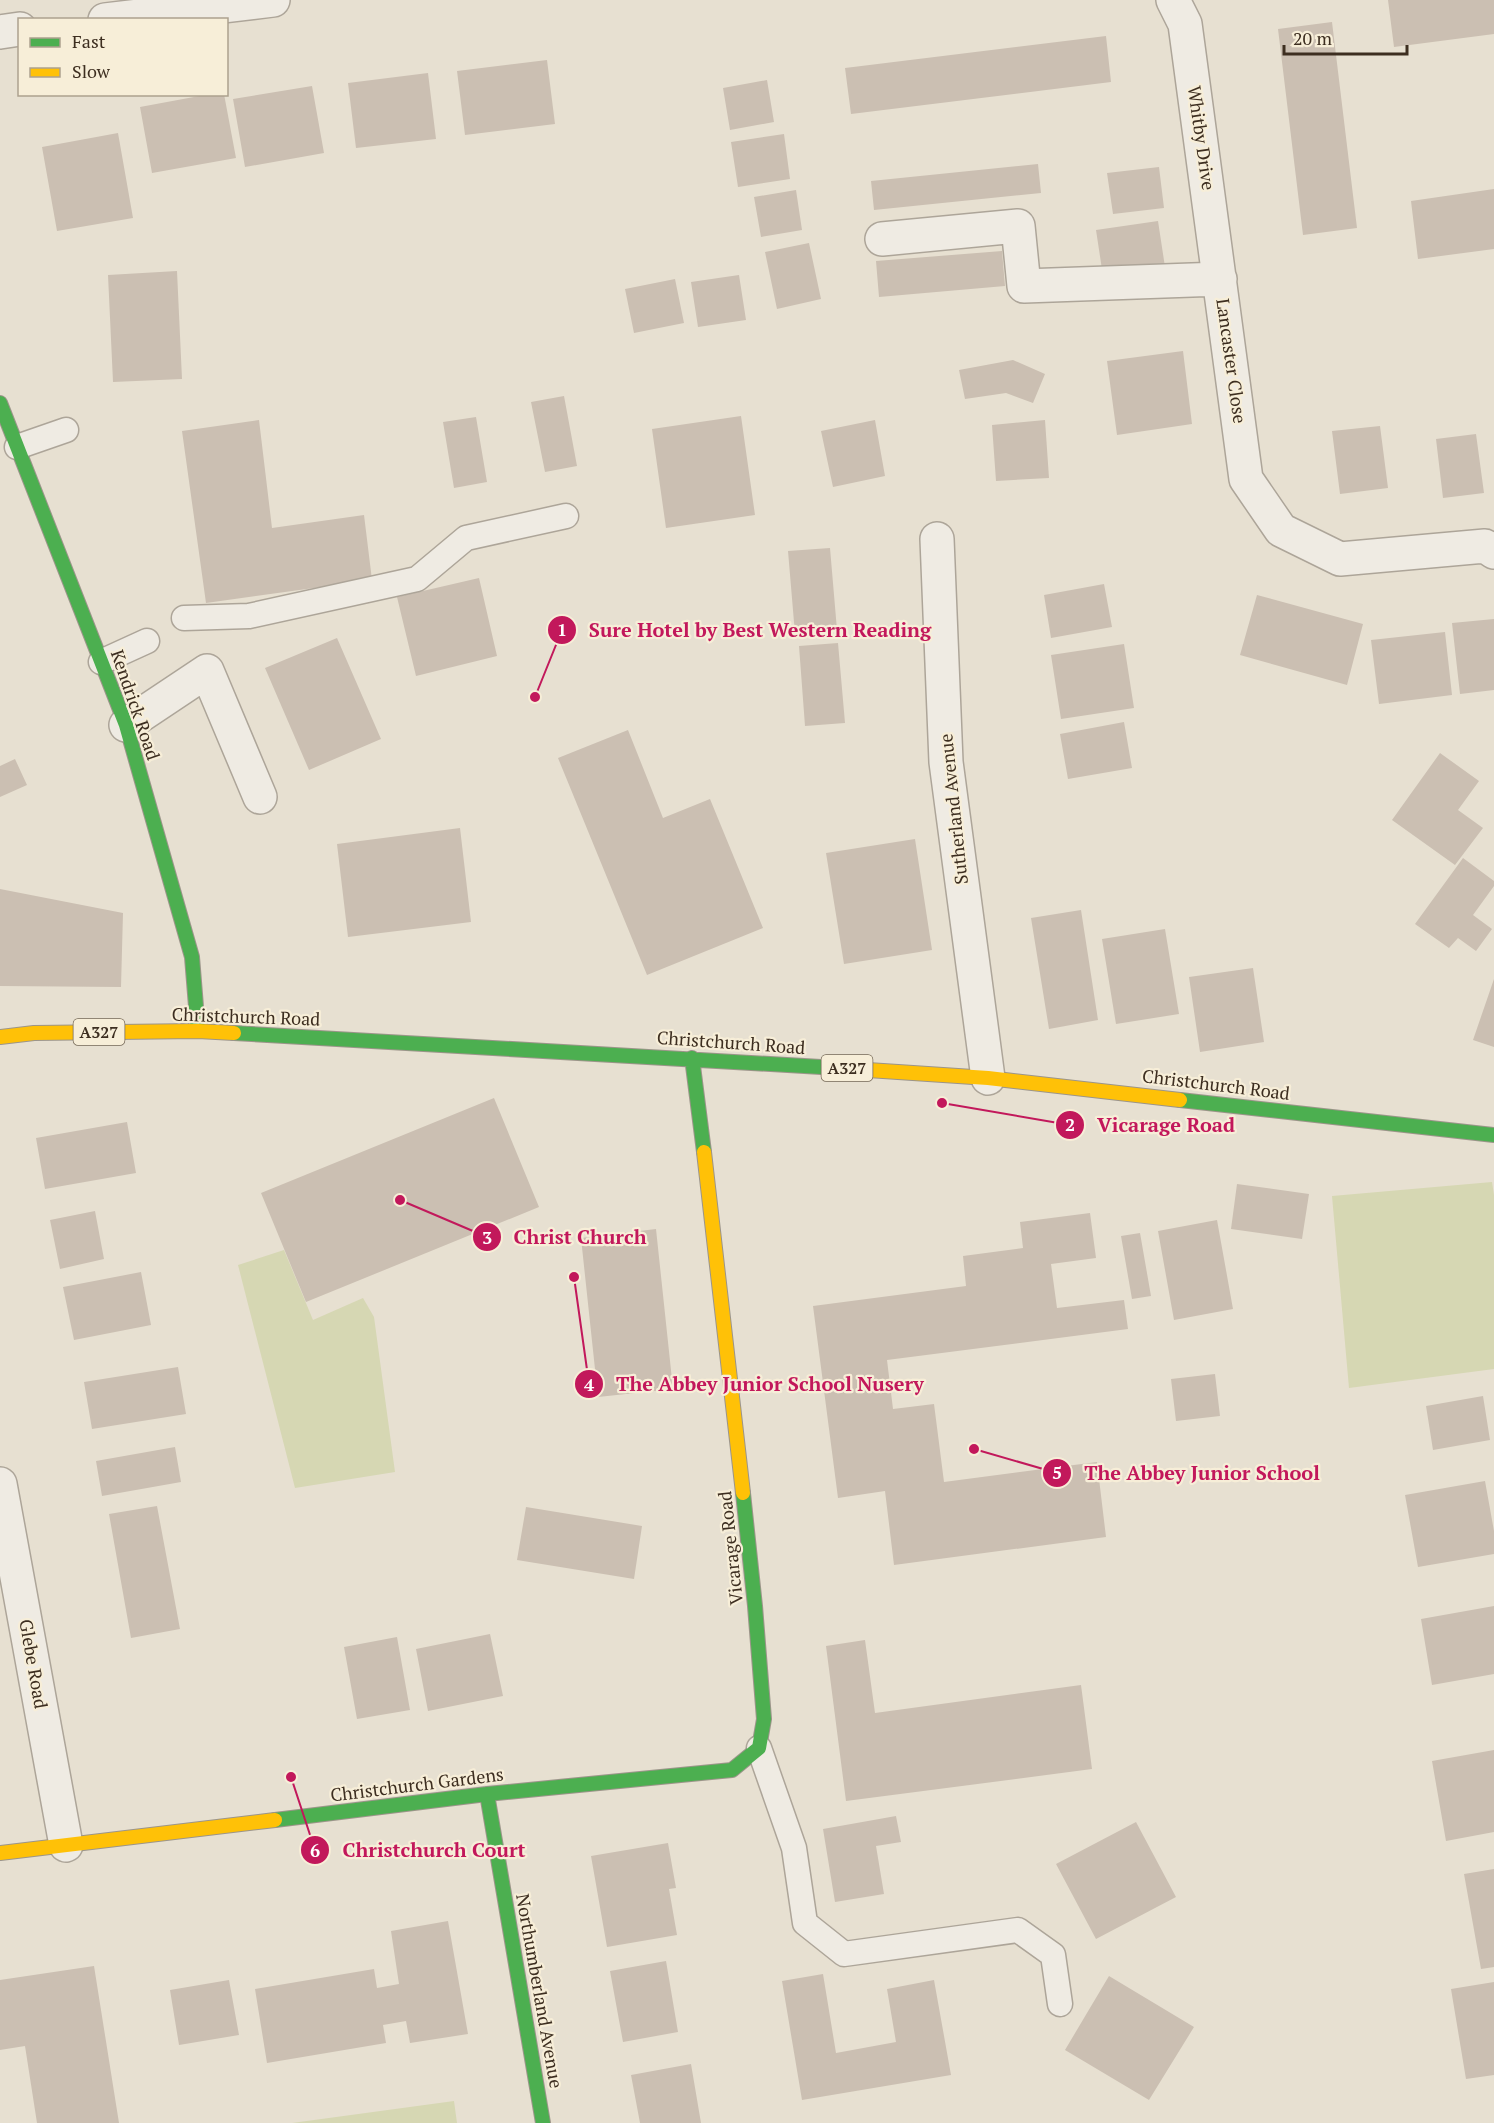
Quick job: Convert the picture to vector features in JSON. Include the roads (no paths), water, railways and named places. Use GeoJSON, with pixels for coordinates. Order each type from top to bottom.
{"type":"FeatureCollection","features":[{"type":"Feature","properties":{"kind":"street"},"geometry":{"type":"LineString","coordinates":[[122,18],[273,0]]}},
{"type":"Feature","properties":{"kind":"street","name":"Whitby Drive"},"geometry":{"type":"LineString","coordinates":[[1173,0],[1185,24],[1220,279]]}},
{"type":"Feature","properties":{"kind":"street"},"geometry":{"type":"LineString","coordinates":[[0,32],[18,29]]}},
{"type":"Feature","properties":{"kind":"street","name":"Lancaster Close"},"geometry":{"type":"LineString","coordinates":[[882,239],[1018,226],[1024,286],[1220,279],[1246,478],[1281,530],[1340,559],[1485,546],[1494,552]]}},
{"type":"Feature","properties":{"kind":"street","name":"Kendrick Road"},"geometry":{"type":"LineString","coordinates":[[0,403],[126,725],[192,957],[198,1031]]}},
{"type":"Feature","properties":{"kind":"street","name":"Sutherland Avenue"},"geometry":{"type":"LineString","coordinates":[[937,539],[946,762],[988,1078]]}},
{"type":"Feature","properties":{"kind":"street"},"geometry":{"type":"LineString","coordinates":[[126,725],[207,671],[260,797]]}},
{"type":"Feature","properties":{"kind":"street","name":"Christchurch Road"},"geometry":{"type":"LineString","coordinates":[[0,1037],[34,1033],[198,1031],[692,1058],[988,1078],[1494,1135]]}},
{"type":"Feature","properties":{"kind":"street","name":"Vicarage Road"},"geometry":{"type":"LineString","coordinates":[[692,1058],[721,1283],[755,1606],[764,1719],[759,1748]]}},
{"type":"Feature","properties":{"kind":"street","name":"Glebe Road"},"geometry":{"type":"LineString","coordinates":[[0,1484],[66,1845]]}},
{"type":"Feature","properties":{"kind":"street","name":"Christchurch Gardens"},"geometry":{"type":"LineString","coordinates":[[0,1852],[487,1794],[732,1770],[759,1748]]}},
{"type":"Feature","properties":{"kind":"street","name":"Northumberland Avenue"},"geometry":{"type":"LineString","coordinates":[[487,1794],[543,2123]]}},
{"type":"Feature","properties":{"kind":"lane"},"geometry":{"type":"LineString","coordinates":[[17,447],[66,430]]}},
{"type":"Feature","properties":{"kind":"lane"},"geometry":{"type":"LineString","coordinates":[[184,618],[249,616],[417,579],[466,538],[566,516]]}},
{"type":"Feature","properties":{"kind":"lane"},"geometry":{"type":"LineString","coordinates":[[101,662],[147,641]]}},
{"type":"Feature","properties":{"kind":"lane"},"geometry":{"type":"LineString","coordinates":[[759,1748],[794,1848],[805,1923],[844,1954],[1018,1930],[1053,1954],[1060,2004]]}},
{"type":"Feature","properties":{"kind":"place","name":"Sure Hotel by Best Western Reading"},"geometry":{"type":"Point","coordinates":[535,697]}},
{"type":"Feature","properties":{"kind":"place","name":"Vicarage Road"},"geometry":{"type":"Point","coordinates":[942,1103]}},
{"type":"Feature","properties":{"kind":"place","name":"Christ Church"},"geometry":{"type":"Point","coordinates":[400,1200]}},
{"type":"Feature","properties":{"kind":"place","name":"The Abbey Junior School Nusery"},"geometry":{"type":"Point","coordinates":[574,1277]}},
{"type":"Feature","properties":{"kind":"place","name":"The Abbey Junior School"},"geometry":{"type":"Point","coordinates":[974,1449]}},
{"type":"Feature","properties":{"kind":"place","name":"Christchurch Court"},"geometry":{"type":"Point","coordinates":[291,1777]}}]}
